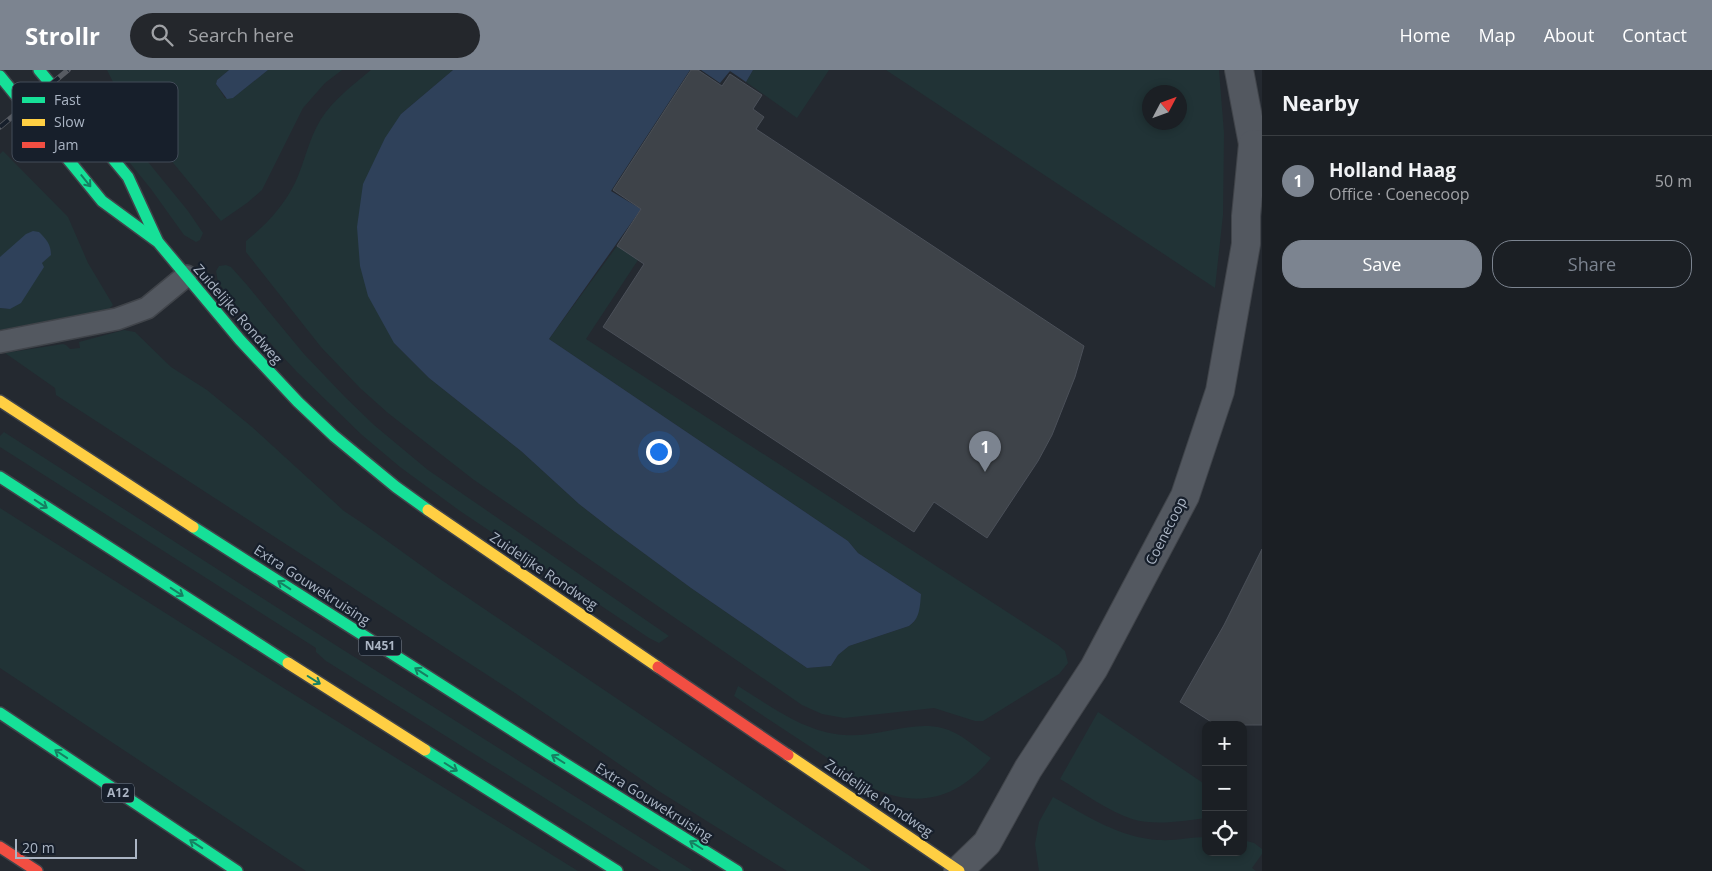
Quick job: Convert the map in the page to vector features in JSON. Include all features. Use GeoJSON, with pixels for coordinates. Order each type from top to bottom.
{"type":"FeatureCollection","features":[{"type":"Feature","properties":{"kind":"main road","name":"Zuidelijke Rondweg"},"geometry":{"type":"LineString","coordinates":[[39,70],[49,82]]}},
{"type":"Feature","properties":{"kind":"main road","name":"Zuidelijke Rondweg"},"geometry":{"type":"LineString","coordinates":[[0,76],[12,91]]}},
{"type":"Feature","properties":{"kind":"main road","name":"Zuidelijke Rondweg"},"geometry":{"type":"LineString","coordinates":[[71,162],[102,200],[158,242],[240,340],[298,402],[334,436],[396,487],[959,871]]}},
{"type":"Feature","properties":{"kind":"main road","name":"Zuidelijke Rondweg"},"geometry":{"type":"LineString","coordinates":[[116,162],[128,176],[158,242]]}},
{"type":"Feature","properties":{"kind":"main road","name":"Extra Gouwekruising"},"geometry":{"type":"LineString","coordinates":[[0,401],[548,753],[737,871]]}},
{"type":"Feature","properties":{"kind":"main road"},"geometry":{"type":"LineString","coordinates":[[0,477],[308,676],[617,871]]}},
{"type":"Feature","properties":{"kind":"main road","name":"A12"},"geometry":{"type":"LineString","coordinates":[[0,713],[154,818],[237,871]]}},
{"type":"Feature","properties":{"kind":"main road"},"geometry":{"type":"LineString","coordinates":[[0,847],[36,871]]}},
{"type":"Feature","properties":{"kind":"street","name":"Coenecoop"},"geometry":{"type":"LineString","coordinates":[[959,871],[987,843],[1028,769],[1094,668],[1185,496],[1220,391],[1246,244],[1246,216],[1257,145],[1239,70]]}},
{"type":"Feature","properties":{"kind":"lane"},"geometry":{"type":"LineString","coordinates":[[0,342],[124,317],[146,308],[186,276]]}},
{"type":"Feature","properties":{"kind":"shaded area"},"geometry":{"type":"Polygon","coordinates":[[[107,70],[229,70],[217,80],[216,84],[225,98],[233,98],[268,70],[342,70],[325,83],[303,108],[262,190],[221,221],[172,162],[178,162],[178,82],[113,82],[107,70]]]}},
{"type":"Feature","properties":{"kind":"shaded area"},"geometry":{"type":"Polygon","coordinates":[[[371,70],[453,70],[401,114],[394,343],[429,378],[521,451],[579,504],[615,532],[691,588],[807,668],[831,666],[838,655],[849,646],[909,626],[914,622],[921,594],[858,553],[848,541],[549,339],[617,246],[638,260],[586,339],[1058,645],[1065,651],[1068,663],[1059,674],[983,721],[975,721],[934,708],[844,718],[822,714],[802,705],[474,480],[388,413],[360,388],[321,347],[246,252],[246,241],[274,215],[290,192],[321,119],[338,99],[371,70]]]}},
{"type":"Feature","properties":{"kind":"shaded area"},"geometry":{"type":"Polygon","coordinates":[[[753,70],[829,70],[797,118],[746,82],[753,70]]]}},
{"type":"Feature","properties":{"kind":"shaded area"},"geometry":{"type":"Polygon","coordinates":[[[886,70],[1219,70],[1224,133],[1223,215],[1215,288],[886,70]]]}},
{"type":"Feature","properties":{"kind":"shaded area"},"geometry":{"type":"Polygon","coordinates":[[[3,151],[68,217],[88,263],[113,305],[109,309],[0,330],[0,308],[10,309],[42,263],[50,255],[0,257],[0,154],[3,151]]]}},
{"type":"Feature","properties":{"kind":"shaded area"},"geometry":{"type":"Polygon","coordinates":[[[129,162],[148,162],[188,211],[203,233],[200,240],[196,242],[184,235],[129,162]]]}},
{"type":"Feature","properties":{"kind":"shaded area"},"geometry":{"type":"Polygon","coordinates":[[[226,265],[231,267],[247,285],[304,354],[374,425],[428,470],[669,636],[659,643],[649,638],[460,511],[400,467],[362,435],[297,372],[234,304],[218,282],[216,271],[219,266],[226,265]]]}},
{"type":"Feature","properties":{"kind":"shaded area"},"geometry":{"type":"Polygon","coordinates":[[[124,330],[135,332],[171,367],[207,390],[252,427],[344,511],[440,579],[872,871],[787,871],[657,790],[515,693],[56,395],[55,388],[5,353],[63,344],[70,349],[80,348],[79,342],[124,330]]]}},
{"type":"Feature","properties":{"kind":"shaded area"},"geometry":{"type":"Polygon","coordinates":[[[4,432],[337,646],[693,871],[661,871],[326,661],[316,652],[316,648],[0,447],[0,436],[4,432]]]}},
{"type":"Feature","properties":{"kind":"shaded area"},"geometry":{"type":"Polygon","coordinates":[[[0,508],[282,687],[578,871],[306,871],[0,668],[0,508]]]}},
{"type":"Feature","properties":{"kind":"shaded area"},"geometry":{"type":"Polygon","coordinates":[[[738,686],[802,724],[829,733],[856,735],[906,727],[930,726],[949,730],[991,758],[967,782],[954,790],[925,798],[894,796],[864,783],[734,696],[738,686]]]}},
{"type":"Feature","properties":{"kind":"shaded area"},"geometry":{"type":"Polygon","coordinates":[[[1098,712],[1202,782],[1202,818],[1159,823],[1132,819],[1104,806],[1060,779],[1098,712]]]}},
{"type":"Feature","properties":{"kind":"shaded area"},"geometry":{"type":"Polygon","coordinates":[[[1053,797],[1104,825],[1131,835],[1165,840],[1202,837],[1202,856],[1247,856],[1247,841],[1254,843],[1262,849],[1262,854],[1252,868],[1256,871],[1039,871],[1035,844],[1039,822],[1053,797]]]}},
{"type":"Feature","properties":{"kind":"water"},"geometry":{"type":"Polygon","coordinates":[[[229,70],[268,70],[233,98],[227,99],[216,84],[217,80],[229,70]]]}},
{"type":"Feature","properties":{"kind":"water"},"geometry":{"type":"Polygon","coordinates":[[[453,70],[690,70],[611,191],[641,209],[549,339],[848,541],[858,553],[921,594],[919,612],[913,623],[849,646],[838,655],[831,666],[807,668],[691,588],[579,504],[521,451],[429,378],[394,343],[368,296],[360,266],[357,227],[363,184],[385,138],[401,114],[453,70]]]}},
{"type":"Feature","properties":{"kind":"water"},"geometry":{"type":"Polygon","coordinates":[[[701,70],[753,70],[746,82],[730,71],[720,83],[701,70]]]}},
{"type":"Feature","properties":{"kind":"water"},"geometry":{"type":"Polygon","coordinates":[[[33,231],[39,232],[46,239],[51,255],[42,263],[44,267],[21,303],[10,309],[0,308],[0,257],[26,234],[33,231]]]}},
{"type":"Feature","properties":{"kind":"building"},"geometry":{"type":"Polygon","coordinates":[[[691,70],[698,70],[722,86],[730,74],[762,95],[753,109],[764,117],[756,129],[1084,346],[1075,377],[1052,435],[1038,461],[987,538],[934,502],[914,532],[603,327],[644,264],[617,246],[641,209],[613,190],[691,70]]]}},
{"type":"Feature","properties":{"kind":"building"},"geometry":{"type":"Polygon","coordinates":[[[1262,549],[1262,725],[1247,725],[1247,721],[1210,721],[1180,702],[1224,625],[1262,549]]]}},
{"type":"Feature","properties":{"kind":"railway"},"geometry":{"type":"LineString","coordinates":[[54,82],[68,70]]}},
{"type":"Feature","properties":{"kind":"railway"},"geometry":{"type":"LineString","coordinates":[[0,127],[12,117]]}},
{"type":"Feature","properties":{"kind":"traffic: fast"},"geometry":{"type":"LineString","coordinates":[[39,70],[49,82]]}},
{"type":"Feature","properties":{"kind":"traffic: fast"},"geometry":{"type":"LineString","coordinates":[[0,76],[12,91]]}},
{"type":"Feature","properties":{"kind":"traffic: fast"},"geometry":{"type":"LineString","coordinates":[[70,162],[102,201],[158,242],[240,340],[298,402],[334,436],[396,487],[428,510]]}},
{"type":"Feature","properties":{"kind":"traffic: fast"},"geometry":{"type":"LineString","coordinates":[[116,162],[128,177],[157,240]]}},
{"type":"Feature","properties":{"kind":"traffic: fast"},"geometry":{"type":"LineString","coordinates":[[0,477],[288,663]]}},
{"type":"Feature","properties":{"kind":"traffic: fast"},"geometry":{"type":"LineString","coordinates":[[193,527],[737,871]]}},
{"type":"Feature","properties":{"kind":"traffic: fast"},"geometry":{"type":"LineString","coordinates":[[0,713],[237,871]]}},
{"type":"Feature","properties":{"kind":"traffic: fast"},"geometry":{"type":"LineString","coordinates":[[425,750],[617,871]]}},
{"type":"Feature","properties":{"kind":"traffic: slow"},"geometry":{"type":"LineString","coordinates":[[0,401],[193,527]]}},
{"type":"Feature","properties":{"kind":"traffic: slow"},"geometry":{"type":"LineString","coordinates":[[428,510],[658,667]]}},
{"type":"Feature","properties":{"kind":"traffic: slow"},"geometry":{"type":"LineString","coordinates":[[288,663],[425,750]]}},
{"type":"Feature","properties":{"kind":"traffic: slow"},"geometry":{"type":"LineString","coordinates":[[788,755],[959,871]]}},
{"type":"Feature","properties":{"kind":"traffic: jam"},"geometry":{"type":"LineString","coordinates":[[658,667],[788,755]]}},
{"type":"Feature","properties":{"kind":"traffic: jam"},"geometry":{"type":"LineString","coordinates":[[0,847],[37,871]]}},
{"type":"Feature","properties":{"kind":"place","name":"Holland Haag"},"geometry":{"type":"Point","coordinates":[985,472]}}]}
